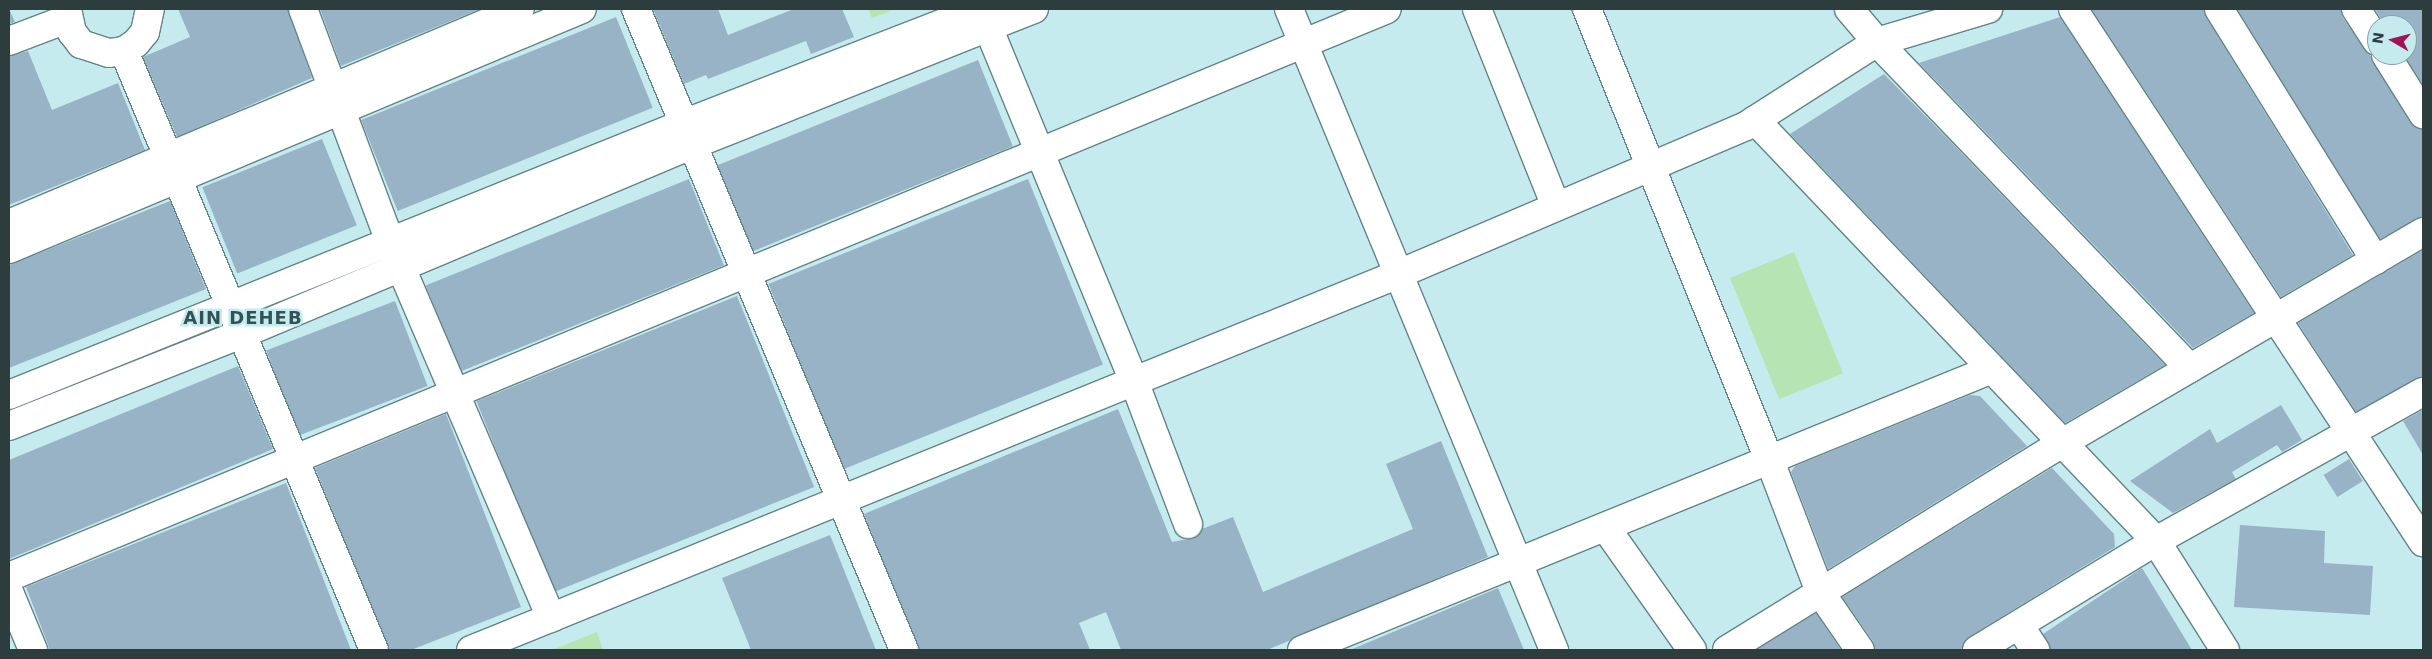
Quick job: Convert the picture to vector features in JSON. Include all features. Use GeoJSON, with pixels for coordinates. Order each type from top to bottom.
{"type":"FeatureCollection","features":[{"type":"Feature","properties":{"kind":"street"},"geometry":{"type":"LineString","coordinates":[[9,41],[67,14],[81,44],[108,54],[124,51],[136,43],[145,32],[150,9]]}},
{"type":"Feature","properties":{"kind":"street"},"geometry":{"type":"LineString","coordinates":[[302,9],[390,242],[403,268],[551,618]]}},
{"type":"Feature","properties":{"kind":"street"},"geometry":{"type":"LineString","coordinates":[[336,98],[520,9]]}},
{"type":"Feature","properties":{"kind":"street"},"geometry":{"type":"LineString","coordinates":[[9,224],[174,166],[336,98],[582,9]]}},
{"type":"Feature","properties":{"kind":"street"},"geometry":{"type":"LineString","coordinates":[[636,9],[904,650]]}},
{"type":"Feature","properties":{"kind":"street"},"geometry":{"type":"LineString","coordinates":[[9,395],[390,242],[687,134],[984,18],[1034,9]]}},
{"type":"Feature","properties":{"kind":"street"},"geometry":{"type":"LineString","coordinates":[[1288,9],[1399,274],[1516,565],[1554,650]]}},
{"type":"Feature","properties":{"kind":"street"},"geometry":{"type":"LineString","coordinates":[[9,576],[1387,9]]}},
{"type":"Feature","properties":{"kind":"street"},"geometry":{"type":"LineString","coordinates":[[1476,9],[1556,207]]}},
{"type":"Feature","properties":{"kind":"street"},"geometry":{"type":"LineString","coordinates":[[1587,9],[1770,460],[1820,592],[1860,650]]}},
{"type":"Feature","properties":{"kind":"street"},"geometry":{"type":"LineString","coordinates":[[1849,9],[1878,42],[2190,368]]}},
{"type":"Feature","properties":{"kind":"street"},"geometry":{"type":"LineString","coordinates":[[470,650],[1399,274],[1756,120],[1878,42],[1951,14],[1988,9]]}},
{"type":"Feature","properties":{"kind":"street"},"geometry":{"type":"LineString","coordinates":[[2073,9],[2423,542]]}},
{"type":"Feature","properties":{"kind":"street"},"geometry":{"type":"LineString","coordinates":[[2219,9],[2375,260]]}},
{"type":"Feature","properties":{"kind":"street"},"geometry":{"type":"LineString","coordinates":[[2356,9],[2367,26]]}},
{"type":"Feature","properties":{"kind":"street"},"geometry":{"type":"LineString","coordinates":[[984,18],[1037,152],[1134,381],[1188,524]]}},
{"type":"Feature","properties":{"kind":"street"},"geometry":{"type":"LineString","coordinates":[[124,51],[244,333],[374,650]]}},
{"type":"Feature","properties":{"kind":"street"},"geometry":{"type":"LineString","coordinates":[[2392,65],[2423,114]]}},
{"type":"Feature","properties":{"kind":"street"},"geometry":{"type":"LineString","coordinates":[[1756,120],[1990,370],[2156,541],[2224,650]]}},
{"type":"Feature","properties":{"kind":"street"},"geometry":{"type":"LineString","coordinates":[[9,426],[403,268],[687,134]]}},
{"type":"Feature","properties":{"kind":"street"},"geometry":{"type":"LineString","coordinates":[[9,249],[174,166]]}},
{"type":"Feature","properties":{"kind":"street"},"geometry":{"type":"LineString","coordinates":[[1727,650],[2062,444],[2423,232]]}},
{"type":"Feature","properties":{"kind":"street"},"geometry":{"type":"LineString","coordinates":[[1302,650],[1516,565],[1990,370]]}},
{"type":"Feature","properties":{"kind":"street"},"geometry":{"type":"LineString","coordinates":[[1977,650],[2156,541],[2423,392]]}},
{"type":"Feature","properties":{"kind":"street"},"geometry":{"type":"LineString","coordinates":[[1606,528],[1692,650]]}},
{"type":"Feature","properties":{"kind":"street"},"geometry":{"type":"LineString","coordinates":[[9,592],[33,650]]}},
{"type":"Feature","properties":{"kind":"street"},"geometry":{"type":"LineString","coordinates":[[2019,625],[2035,650]]}},
{"type":"Feature","properties":{"kind":"green space"},"geometry":{"type":"Polygon","coordinates":[[[868,9],[896,9],[872,18],[868,9]]]}},
{"type":"Feature","properties":{"kind":"green space"},"geometry":{"type":"Polygon","coordinates":[[[1794,252],[1843,373],[1779,399],[1730,278],[1794,252]]]}},
{"type":"Feature","properties":{"kind":"green space"},"geometry":{"type":"Polygon","coordinates":[[[597,632],[603,650],[552,650],[597,632]]]}},
{"type":"Feature","properties":{"kind":"building"},"geometry":{"type":"Polygon","coordinates":[[[9,9],[15,22],[9,24],[9,9]]]}},
{"type":"Feature","properties":{"kind":"building"},"geometry":{"type":"Polygon","coordinates":[[[178,9],[288,9],[312,78],[177,137],[143,57],[190,37],[178,9]]]}},
{"type":"Feature","properties":{"kind":"building"},"geometry":{"type":"Polygon","coordinates":[[[320,9],[480,9],[341,66],[320,9]]]}},
{"type":"Feature","properties":{"kind":"building"},"geometry":{"type":"Polygon","coordinates":[[[653,9],[718,9],[728,35],[794,9],[842,9],[854,37],[811,54],[806,41],[708,79],[706,75],[684,84],[653,9]]]}},
{"type":"Feature","properties":{"kind":"building"},"geometry":{"type":"Polygon","coordinates":[[[2204,9],[2206,17],[2353,255],[2281,297],[2092,10],[2204,9]]]}},
{"type":"Feature","properties":{"kind":"building"},"geometry":{"type":"Polygon","coordinates":[[[2237,9],[2341,9],[2343,18],[2367,51],[2367,65],[2376,65],[2410,122],[2423,130],[2423,216],[2380,239],[2237,9]]]}},
{"type":"Feature","properties":{"kind":"building"},"geometry":{"type":"Polygon","coordinates":[[[2375,9],[2423,9],[2423,85],[2410,65],[2417,65],[2417,15],[2379,15],[2375,9]]]}},
{"type":"Feature","properties":{"kind":"building"},"geometry":{"type":"Polygon","coordinates":[[[616,17],[653,108],[398,211],[361,120],[616,17]]]}},
{"type":"Feature","properties":{"kind":"building"},"geometry":{"type":"Polygon","coordinates":[[[2060,17],[2254,313],[2193,348],[1919,63],[2060,17]]]}},
{"type":"Feature","properties":{"kind":"building"},"geometry":{"type":"Polygon","coordinates":[[[28,51],[52,110],[118,83],[145,150],[9,205],[9,56],[28,51]]]}},
{"type":"Feature","properties":{"kind":"building"},"geometry":{"type":"Polygon","coordinates":[[[978,60],[1013,146],[752,251],[717,165],[978,60]]]}},
{"type":"Feature","properties":{"kind":"building"},"geometry":{"type":"Polygon","coordinates":[[[1884,74],[2165,365],[2065,423],[1790,134],[1884,74]]]}},
{"type":"Feature","properties":{"kind":"building"},"geometry":{"type":"Polygon","coordinates":[[[322,139],[357,225],[237,274],[202,187],[322,139]]]}},
{"type":"Feature","properties":{"kind":"building"},"geometry":{"type":"Polygon","coordinates":[[[689,179],[724,265],[461,372],[426,285],[689,179]]]}},
{"type":"Feature","properties":{"kind":"building"},"geometry":{"type":"Polygon","coordinates":[[[1028,179],[1103,364],[843,469],[768,284],[1028,179]]]}},
{"type":"Feature","properties":{"kind":"building"},"geometry":{"type":"Polygon","coordinates":[[[170,201],[206,289],[9,368],[9,265],[170,201]]]}},
{"type":"Feature","properties":{"kind":"building"},"geometry":{"type":"Polygon","coordinates":[[[2423,250],[2423,376],[2356,412],[2298,323],[2423,250]]]}},
{"type":"Feature","properties":{"kind":"building"},"geometry":{"type":"Polygon","coordinates":[[[737,296],[814,487],[554,592],[476,401],[737,296]]]}},
{"type":"Feature","properties":{"kind":"building"},"geometry":{"type":"Polygon","coordinates":[[[395,301],[428,386],[299,435],[266,350],[395,301]]]}},
{"type":"Feature","properties":{"kind":"building"},"geometry":{"type":"Polygon","coordinates":[[[238,366],[273,449],[9,559],[9,460],[238,366]]]}},
{"type":"Feature","properties":{"kind":"building"},"geometry":{"type":"Polygon","coordinates":[[[1970,395],[1980,396],[2027,446],[1828,569],[1791,472],[1795,466],[1970,395]]]}},
{"type":"Feature","properties":{"kind":"building"},"geometry":{"type":"Polygon","coordinates":[[[2281,405],[2302,440],[2282,452],[2277,445],[2232,472],[2236,479],[2173,513],[2130,481],[2210,429],[2217,443],[2281,405]]]}},
{"type":"Feature","properties":{"kind":"building"},"geometry":{"type":"Polygon","coordinates":[[[1118,409],[1172,542],[1194,538],[1202,529],[1233,517],[1263,592],[1413,529],[1386,464],[1441,441],[1488,557],[1267,650],[1121,650],[1106,612],[1079,623],[1090,650],[919,650],[864,514],[1118,409]]]}},
{"type":"Feature","properties":{"kind":"building"},"geometry":{"type":"Polygon","coordinates":[[[2423,410],[2423,455],[2403,421],[2423,410]]]}},
{"type":"Feature","properties":{"kind":"building"},"geometry":{"type":"Polygon","coordinates":[[[446,414],[521,607],[411,650],[389,650],[315,468],[446,414]]]}},
{"type":"Feature","properties":{"kind":"building"},"geometry":{"type":"Polygon","coordinates":[[[2349,459],[2363,481],[2337,497],[2324,475],[2349,459]]]}},
{"type":"Feature","properties":{"kind":"building"},"geometry":{"type":"Polygon","coordinates":[[[2052,468],[2114,534],[2115,547],[1969,637],[1961,650],[1875,650],[1873,641],[1842,597],[2052,468]]]}},
{"type":"Feature","properties":{"kind":"building"},"geometry":{"type":"Polygon","coordinates":[[[286,483],[351,650],[50,650],[26,587],[286,483]]]}},
{"type":"Feature","properties":{"kind":"building"},"geometry":{"type":"Polygon","coordinates":[[[2240,525],[2325,531],[2324,563],[2373,566],[2370,615],[2234,607],[2240,525]]]}},
{"type":"Feature","properties":{"kind":"building"},"geometry":{"type":"Polygon","coordinates":[[[830,535],[876,650],[751,650],[722,578],[830,535]]]}},
{"type":"Feature","properties":{"kind":"building"},"geometry":{"type":"Polygon","coordinates":[[[2142,568],[2192,650],[2050,650],[2043,634],[2142,568]]]}},
{"type":"Feature","properties":{"kind":"building"},"geometry":{"type":"Polygon","coordinates":[[[1498,588],[1524,650],[1350,650],[1498,588]]]}},
{"type":"Feature","properties":{"kind":"building"},"geometry":{"type":"Polygon","coordinates":[[[1816,613],[1841,650],[1756,650],[1816,613]]]}},
{"type":"Feature","properties":{"kind":"district","name":"AIN DEHEB"},"geometry":{"type":"Point","coordinates":[243,318]}}]}
